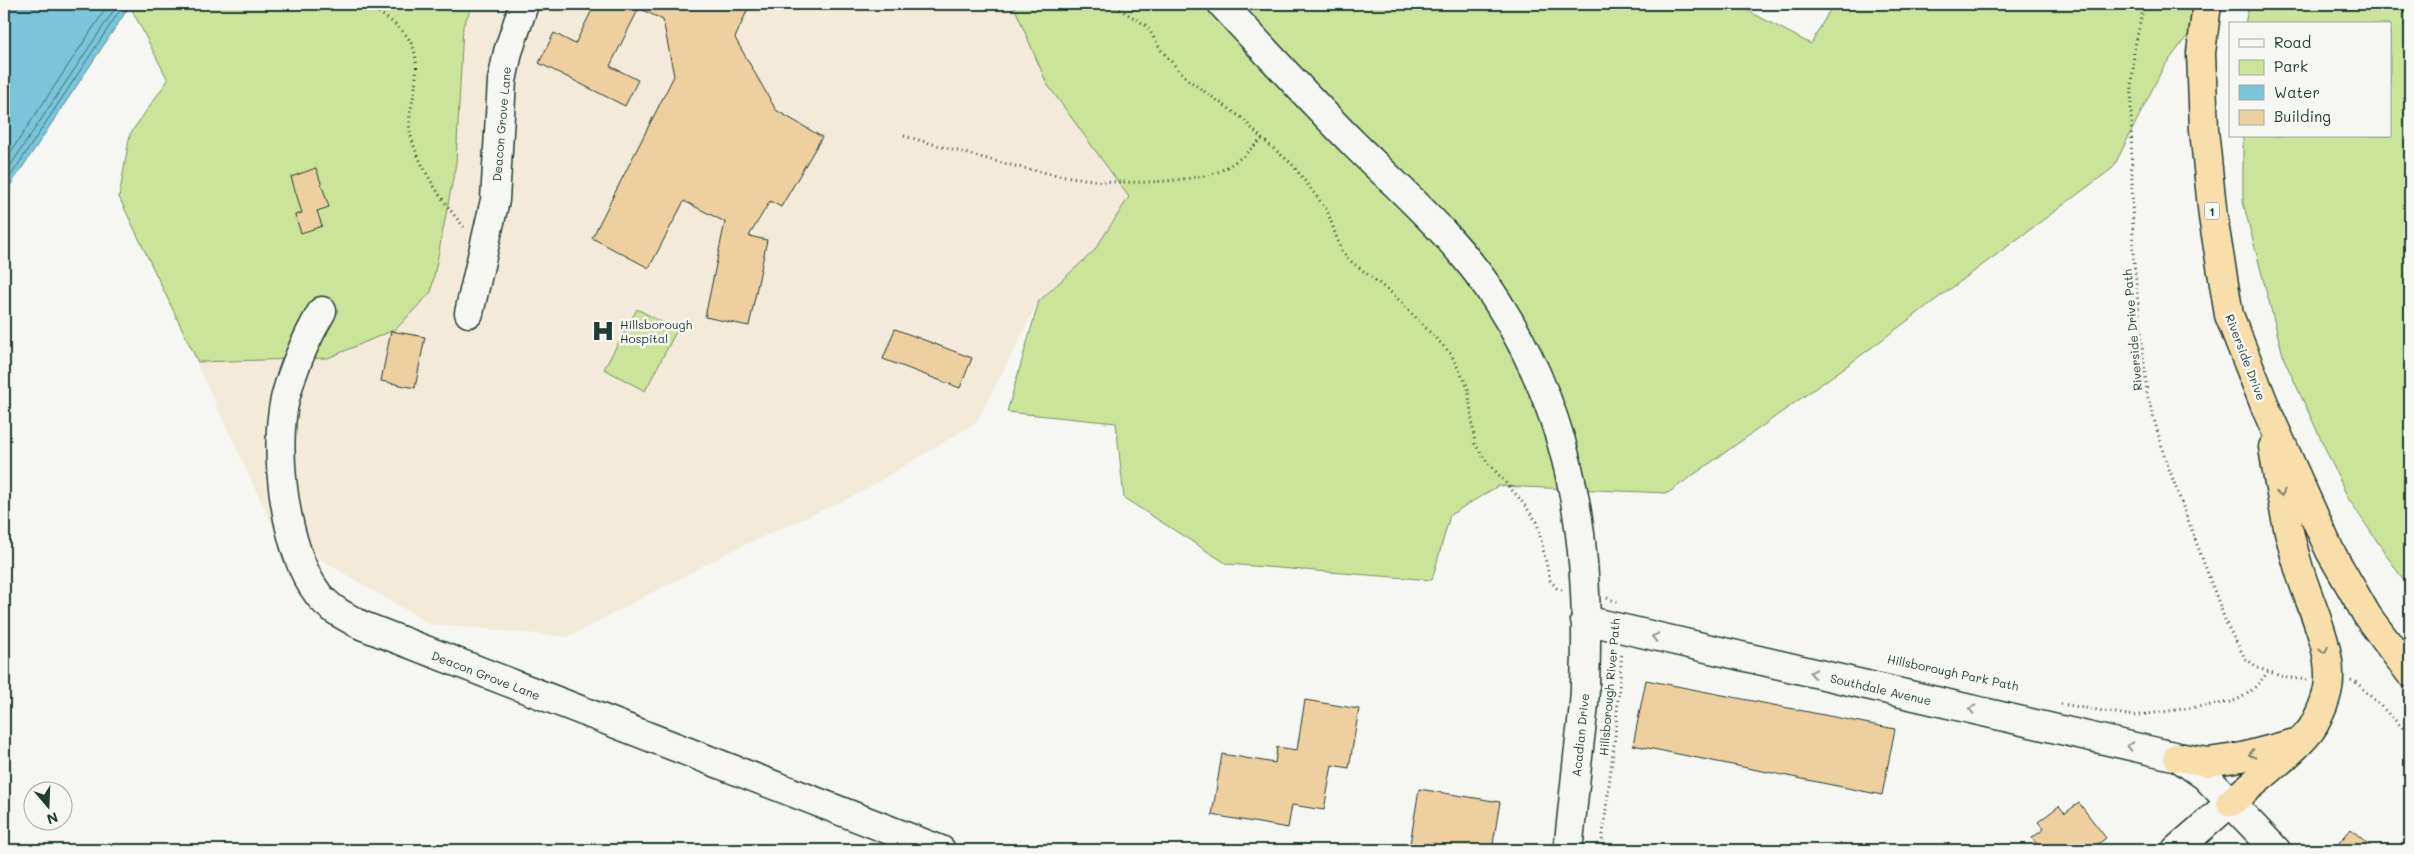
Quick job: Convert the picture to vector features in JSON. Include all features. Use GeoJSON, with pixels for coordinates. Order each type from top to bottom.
{"type":"FeatureCollection","features":[{"type":"Feature","properties":{"kind":"highway","name":"Riverside Drive"},"geometry":{"type":"LineString","coordinates":[[2207,4],[2201,52],[2204,130],[2212,217],[2229,315],[2267,411],[2330,551],[2368,616],[2410,673]]}},
{"type":"Feature","properties":{"kind":"highway"},"geometry":{"type":"LineString","coordinates":[[2231,802],[2299,742],[2313,727],[2324,702],[2329,678],[2324,645],[2298,568],[2279,486],[2267,411]]}},
{"type":"Feature","properties":{"kind":"highway"},"geometry":{"type":"LineString","coordinates":[[2178,757],[2208,762],[2242,757],[2299,742]]}},
{"type":"Feature","properties":{"kind":"street","name":"Deacon Grove Lane"},"geometry":{"type":"LineString","coordinates":[[469,313],[483,245],[495,200],[502,81],[508,52],[524,4]]}},
{"type":"Feature","properties":{"kind":"street","name":"Acadian Drive"},"geometry":{"type":"LineString","coordinates":[[1222,4],[1326,115],[1452,242],[1497,301],[1525,352],[1553,414],[1564,447],[1577,504],[1585,607],[1586,686],[1568,850]]}},
{"type":"Feature","properties":{"kind":"street","name":"Deacon Grove Lane"},"geometry":{"type":"LineString","coordinates":[[322,311],[304,343],[293,371],[285,400],[281,432],[281,462],[294,547],[304,572],[319,596],[337,611],[361,626],[941,850]]}},
{"type":"Feature","properties":{"kind":"street","name":"Southdale Avenue"},"geometry":{"type":"LineString","coordinates":[[1585,607],[2178,757]]}},
{"type":"Feature","properties":{"kind":"street"},"geometry":{"type":"LineString","coordinates":[[2178,757],[2205,776],[2276,850]]}},
{"type":"Feature","properties":{"kind":"street"},"geometry":{"type":"LineString","coordinates":[[2176,850],[2231,802]]}},
{"type":"Feature","properties":{"kind":"path"},"geometry":{"type":"LineString","coordinates":[[366,4],[385,17],[408,37],[414,46],[415,84],[409,120],[410,132],[416,152],[445,206],[483,245]]}},
{"type":"Feature","properties":{"kind":"path","name":"Hillsborough River Path"},"geometry":{"type":"LineString","coordinates":[[1111,4],[1147,26],[1160,50],[1187,79],[1242,118],[1262,139],[1291,163],[1316,193],[1327,210],[1341,250],[1348,259],[1394,295],[1451,354],[1468,388],[1475,444],[1484,458],[1520,499],[1537,522],[1550,580],[1557,588],[1585,607],[1618,601],[1625,609]]}},
{"type":"Feature","properties":{"kind":"path","name":"Riverside Drive Path"},"geometry":{"type":"LineString","coordinates":[[2144,4],[2134,51],[2131,107],[2133,252],[2147,394],[2165,458],[2227,625],[2245,658],[2268,671],[2284,677],[2309,680]]}},
{"type":"Feature","properties":{"kind":"path"},"geometry":{"type":"LineString","coordinates":[[904,136],[1025,169],[1100,182],[1162,181],[1218,172],[1236,162],[1262,139]]}},
{"type":"Feature","properties":{"kind":"path","name":"Hillsborough River Path"},"geometry":{"type":"LineString","coordinates":[[1601,850],[1615,736],[1622,642]]}},
{"type":"Feature","properties":{"kind":"path"},"geometry":{"type":"LineString","coordinates":[[2053,702],[2134,716],[2231,702],[2244,697],[2254,690],[2268,671]]}},
{"type":"Feature","properties":{"kind":"path"},"geometry":{"type":"LineString","coordinates":[[2348,679],[2357,683],[2410,735]]}},
{"type":"Feature","properties":{"kind":"shaded area","name":"Hillsborough Hospital"},"geometry":{"type":"Polygon","coordinates":[[[155,4],[1013,4],[1047,84],[1129,197],[1094,251],[1039,301],[977,422],[856,495],[735,549],[568,637],[430,624],[276,533],[119,197],[130,134],[168,80],[155,4]]]}},
{"type":"Feature","properties":{"kind":"green space"},"geometry":{"type":"Polygon","coordinates":[[[129,4],[473,4],[463,26],[456,163],[431,292],[396,329],[328,358],[198,362],[119,197],[130,134],[168,80],[129,4]]]}},
{"type":"Feature","properties":{"kind":"green space"},"geometry":{"type":"Polygon","coordinates":[[[1013,4],[1735,4],[1811,44],[1833,4],[2230,4],[2201,18],[2163,68],[2113,168],[1848,365],[1668,493],[1498,486],[1450,515],[1432,580],[1227,564],[1124,498],[1116,423],[1007,412],[1039,301],[1094,251],[1129,197],[1047,84],[1013,4]]]}},
{"type":"Feature","properties":{"kind":"green space"},"geometry":{"type":"Polygon","coordinates":[[[2249,4],[2410,4],[2410,590],[2348,498],[2284,359],[2243,202],[2243,138],[2392,138],[2392,22],[2245,22],[2249,4]]]}},
{"type":"Feature","properties":{"kind":"green space"},"geometry":{"type":"Polygon","coordinates":[[[637,309],[677,330],[645,391],[604,369],[637,309]]]}},
{"type":"Feature","properties":{"kind":"water"},"geometry":{"type":"Polygon","coordinates":[[[4,4],[129,4],[129,7],[4,195],[4,4]]]}},
{"type":"Feature","properties":{"kind":"building","name":"Hillsborough Hospital"},"geometry":{"type":"Polygon","coordinates":[[[595,4],[750,4],[735,38],[776,110],[822,137],[781,207],[770,201],[749,236],[767,240],[749,326],[705,317],[725,222],[684,201],[649,268],[592,238],[674,76],[663,20],[639,8],[610,66],[638,80],[625,106],[539,63],[554,33],[575,44],[595,4]]]}},
{"type":"Feature","properties":{"kind":"building"},"geometry":{"type":"Polygon","coordinates":[[[316,168],[329,207],[317,211],[322,226],[301,233],[295,215],[302,213],[291,177],[316,168]]]}},
{"type":"Feature","properties":{"kind":"building"},"geometry":{"type":"Polygon","coordinates":[[[895,329],[972,358],[960,388],[883,359],[895,329]]]}},
{"type":"Feature","properties":{"kind":"building"},"geometry":{"type":"Polygon","coordinates":[[[391,331],[425,337],[415,388],[381,381],[391,331]]]}},
{"type":"Feature","properties":{"kind":"building"},"geometry":{"type":"Polygon","coordinates":[[[1646,680],[1895,729],[1882,795],[1633,745],[1646,680]]]}},
{"type":"Feature","properties":{"kind":"building"},"geometry":{"type":"Polygon","coordinates":[[[1305,700],[1359,709],[1349,768],[1332,765],[1324,810],[1292,805],[1288,828],[1212,815],[1222,754],[1275,763],[1277,747],[1297,750],[1305,700]]]}},
{"type":"Feature","properties":{"kind":"building"},"geometry":{"type":"Polygon","coordinates":[[[1419,789],[1500,802],[1492,850],[1409,850],[1419,789]]]}},
{"type":"Feature","properties":{"kind":"building"},"geometry":{"type":"Polygon","coordinates":[[[2079,803],[2106,838],[2090,850],[2041,850],[2032,838],[2044,829],[2038,822],[2059,806],[2065,813],[2079,803]]]}},
{"type":"Feature","properties":{"kind":"building"},"geometry":{"type":"Polygon","coordinates":[[[2351,829],[2375,850],[2333,850],[2351,829]]]}},
{"type":"Feature","properties":{"kind":"place","name":"Hillsborough Hospital"},"geometry":{"type":"Point","coordinates":[603,331]}}]}
